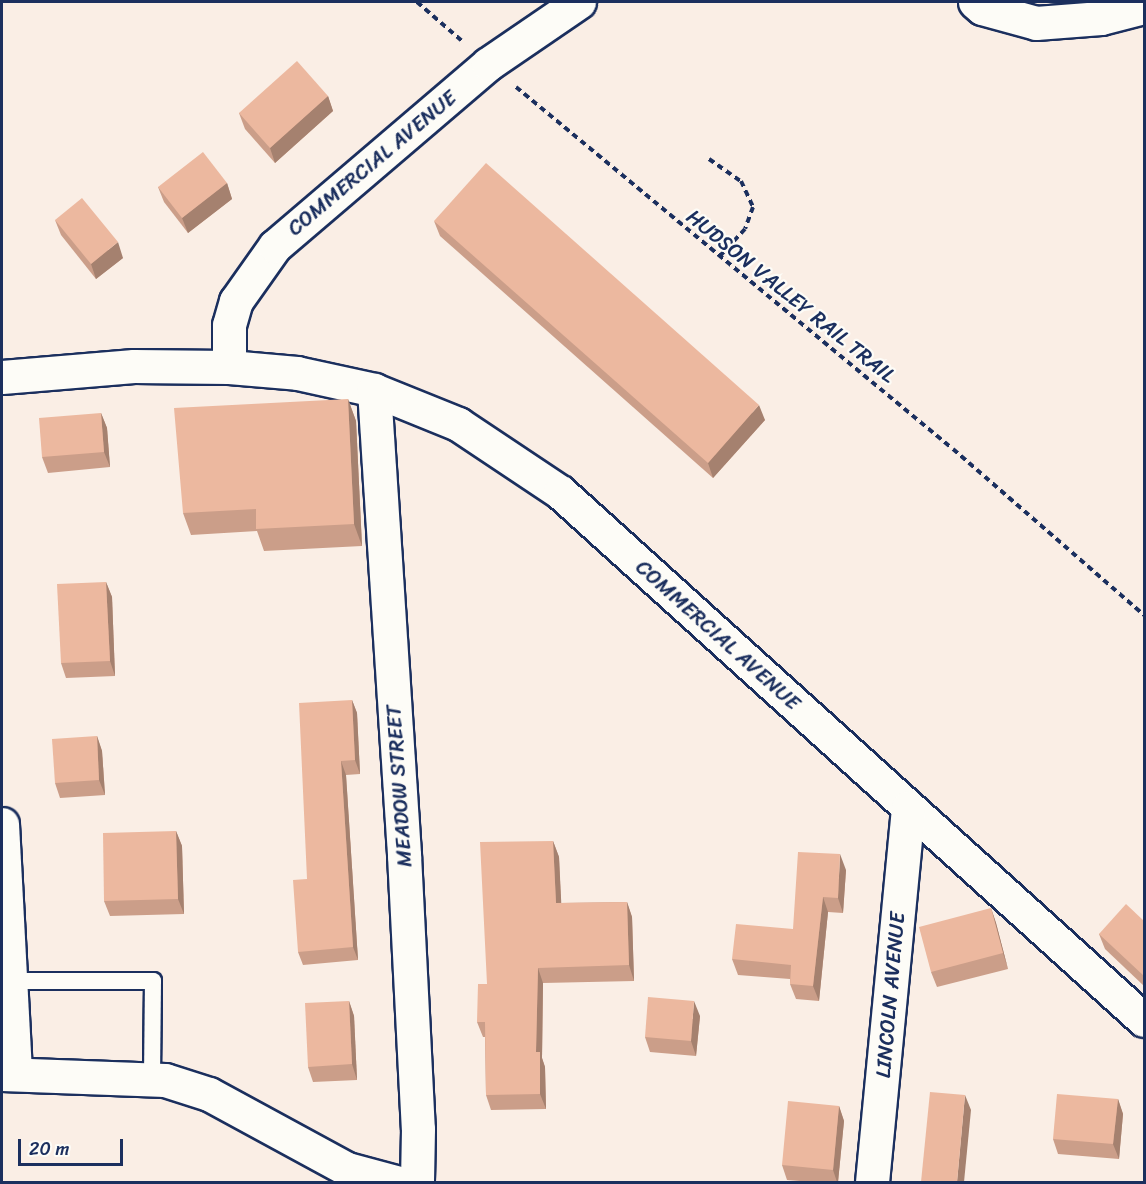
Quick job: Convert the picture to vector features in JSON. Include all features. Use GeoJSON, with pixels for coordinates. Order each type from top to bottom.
{"type":"FeatureCollection","features":[{"type":"Feature","properties":{"kind":"street","name":"COMMERCIAL AVENUE"},"geometry":{"type":"LineString","coordinates":[[229,367],[229,325],[236,301],[275,246],[488,64],[579,2]]}},
{"type":"Feature","properties":{"kind":"street"},"geometry":{"type":"LineString","coordinates":[[975,2],[982,8],[1036,24],[1101,18],[1144,7]]}},
{"type":"Feature","properties":{"kind":"street","name":"COMMERCIAL AVENUE"},"geometry":{"type":"LineString","coordinates":[[2,377],[134,366],[229,367],[318,376],[374,390],[458,424],[547,482],[1144,1020]]}},
{"type":"Feature","properties":{"kind":"street","name":"MEADOW STREET"},"geometry":{"type":"LineString","coordinates":[[374,390],[405,855],[418,1130],[417,1182]]}},
{"type":"Feature","properties":{"kind":"street","name":"LINCOLN AVENUE"},"geometry":{"type":"LineString","coordinates":[[872,1182],[908,808]]}},
{"type":"Feature","properties":{"kind":"street"},"geometry":{"type":"LineString","coordinates":[[2,824],[8,1073],[152,1077],[209,1094],[347,1169],[396,1182]]}},
{"type":"Feature","properties":{"kind":"lane"},"geometry":{"type":"LineString","coordinates":[[6,980],[153,981],[152,1077]]}},
{"type":"Feature","properties":{"kind":"path","name":"HUDSON VALLEY RAIL TRAIL"},"geometry":{"type":"LineString","coordinates":[[417,2],[719,257],[962,457],[1144,615]]}},
{"type":"Feature","properties":{"kind":"path"},"geometry":{"type":"LineString","coordinates":[[709,159],[741,181],[753,207],[745,229],[719,257]]}},
{"type":"Feature","properties":{"kind":"building"},"geometry":{"type":"Polygon","coordinates":[[[297,61],[328,96],[270,148],[239,113],[297,61]]]}},
{"type":"Feature","properties":{"kind":"building"},"geometry":{"type":"Polygon","coordinates":[[[203,152],[227,183],[182,218],[158,187],[203,152]]]}},
{"type":"Feature","properties":{"kind":"building"},"geometry":{"type":"Polygon","coordinates":[[[486,163],[759,405],[708,463],[434,221],[486,163]]]}},
{"type":"Feature","properties":{"kind":"building"},"geometry":{"type":"Polygon","coordinates":[[[82,198],[118,242],[91,264],[55,220],[82,198]]]}},
{"type":"Feature","properties":{"kind":"building"},"geometry":{"type":"Polygon","coordinates":[[[348,399],[354,524],[256,529],[256,509],[183,513],[174,408],[348,399]]]}},
{"type":"Feature","properties":{"kind":"building"},"geometry":{"type":"Polygon","coordinates":[[[101,413],[104,452],[42,457],[39,418],[101,413]]]}},
{"type":"Feature","properties":{"kind":"building"},"geometry":{"type":"Polygon","coordinates":[[[106,582],[110,661],[61,663],[57,584],[106,582]]]}},
{"type":"Feature","properties":{"kind":"building"},"geometry":{"type":"Polygon","coordinates":[[[352,700],[355,760],[341,761],[353,947],[298,952],[293,880],[307,879],[299,703],[352,700]]]}},
{"type":"Feature","properties":{"kind":"building"},"geometry":{"type":"Polygon","coordinates":[[[97,736],[99,780],[55,783],[52,739],[97,736]]]}},
{"type":"Feature","properties":{"kind":"building"},"geometry":{"type":"Polygon","coordinates":[[[176,831],[178,899],[104,901],[103,833],[176,831]]]}},
{"type":"Feature","properties":{"kind":"building"},"geometry":{"type":"Polygon","coordinates":[[[553,841],[556,903],[627,902],[629,965],[538,968],[536,1052],[540,1052],[540,1094],[486,1095],[485,1022],[477,1022],[478,984],[487,984],[480,842],[553,841]]]}},
{"type":"Feature","properties":{"kind":"building"},"geometry":{"type":"Polygon","coordinates":[[[798,852],[840,854],[838,898],[823,897],[813,986],[790,984],[791,965],[732,959],[736,924],[793,929],[798,852]]]}},
{"type":"Feature","properties":{"kind":"building"},"geometry":{"type":"Polygon","coordinates":[[[1126,904],[1144,921],[1144,976],[1099,934],[1126,904]]]}},
{"type":"Feature","properties":{"kind":"building"},"geometry":{"type":"Polygon","coordinates":[[[991,908],[1003,953],[931,972],[919,927],[991,908]]]}},
{"type":"Feature","properties":{"kind":"building"},"geometry":{"type":"Polygon","coordinates":[[[648,997],[694,1001],[691,1041],[645,1037],[648,997]]]}},
{"type":"Feature","properties":{"kind":"building"},"geometry":{"type":"Polygon","coordinates":[[[349,1001],[352,1064],[308,1067],[305,1003],[349,1001]]]}},
{"type":"Feature","properties":{"kind":"building"},"geometry":{"type":"Polygon","coordinates":[[[930,1092],[965,1095],[957,1182],[921,1182],[930,1092]]]}},
{"type":"Feature","properties":{"kind":"building"},"geometry":{"type":"Polygon","coordinates":[[[1057,1094],[1118,1099],[1113,1144],[1053,1139],[1057,1094]]]}},
{"type":"Feature","properties":{"kind":"building"},"geometry":{"type":"Polygon","coordinates":[[[788,1101],[839,1106],[833,1170],[782,1165],[788,1101]]]}}]}
